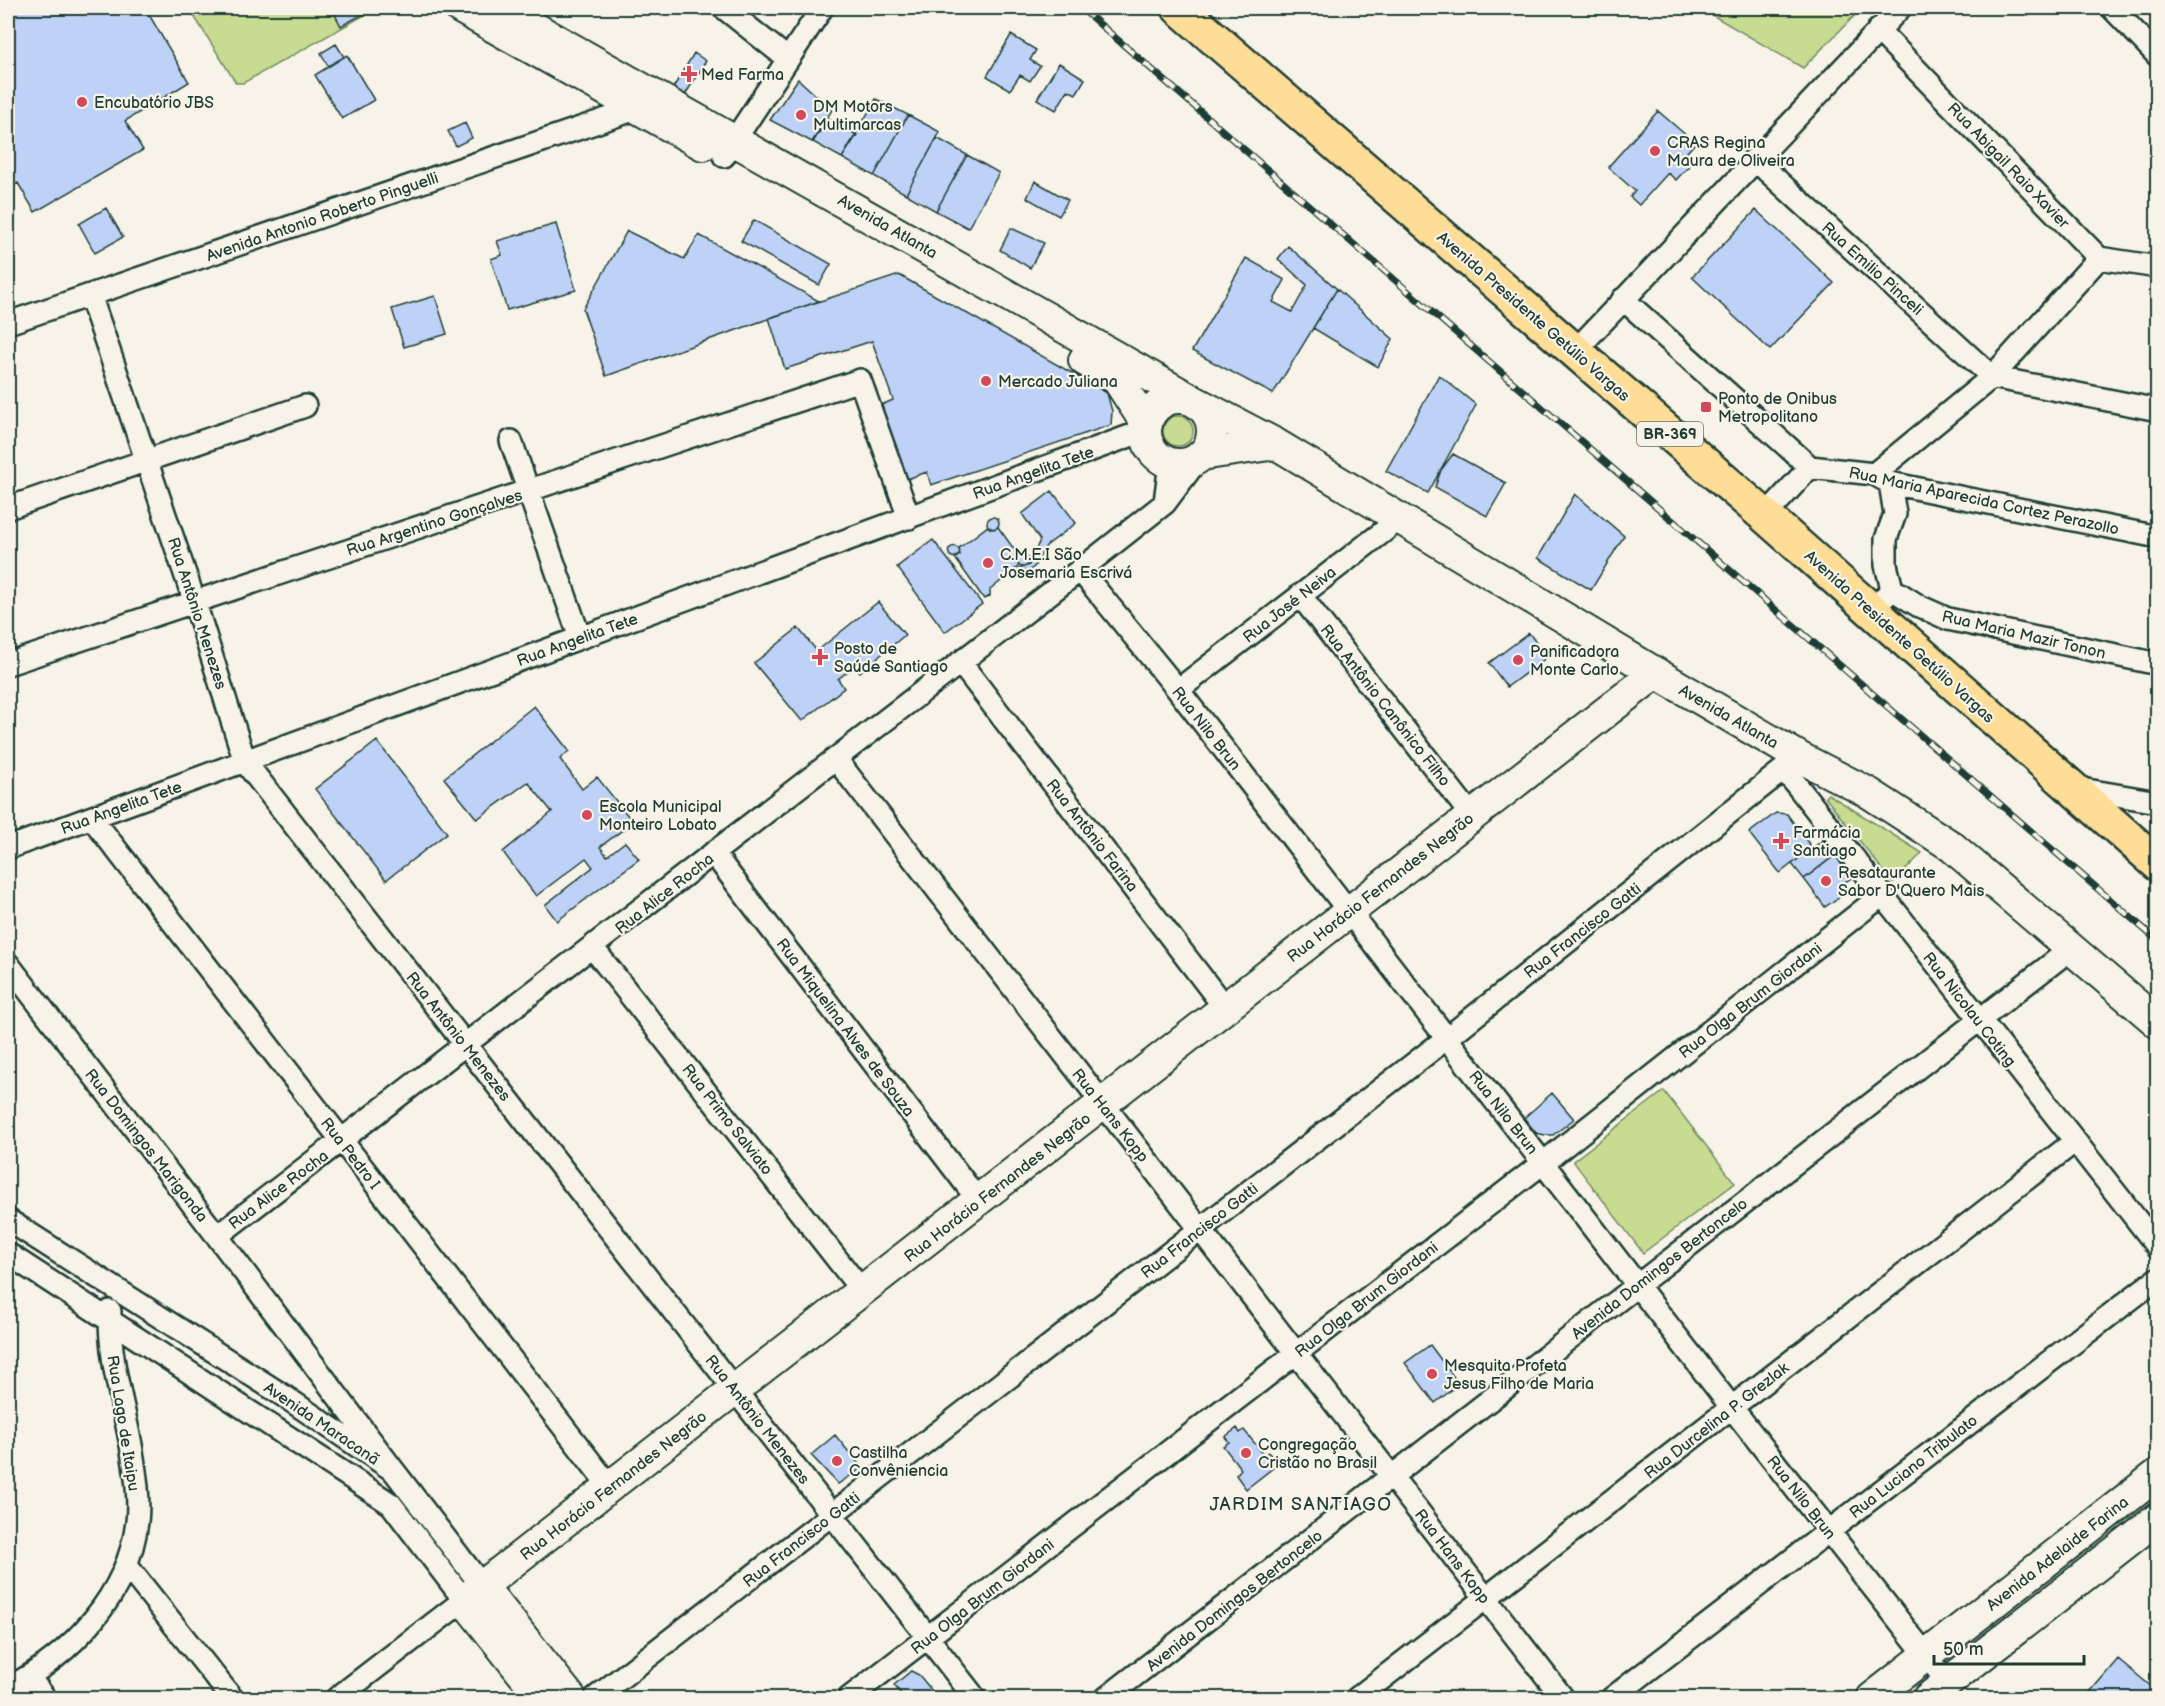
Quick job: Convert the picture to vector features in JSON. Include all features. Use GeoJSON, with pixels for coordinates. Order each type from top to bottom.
{"type":"FeatureCollection","features":[{"type":"Feature","properties":{"kind":"main road","name":"Avenida Presidente Getúlio Vargas"},"geometry":{"type":"LineString","coordinates":[[1179,8],[1765,516],[1882,600],[2067,787],[2157,864]]}},
{"type":"Feature","properties":{"kind":"street","name":"Avenida Atlanta"},"geometry":{"type":"LineString","coordinates":[[460,8],[643,99],[856,218],[1276,444],[1656,673],[1792,763],[1869,794],[1951,846],[2157,1023]]}},
{"type":"Feature","properties":{"kind":"street","name":"Avenida Atlanta"},"geometry":{"type":"LineString","coordinates":[[500,8],[643,99]]}},
{"type":"Feature","properties":{"kind":"street"},"geometry":{"type":"LineString","coordinates":[[724,8],[788,60]]}},
{"type":"Feature","properties":{"kind":"street"},"geometry":{"type":"LineString","coordinates":[[730,148],[822,8]]}},
{"type":"Feature","properties":{"kind":"street"},"geometry":{"type":"LineString","coordinates":[[1575,351],[1754,159],[1900,8]]}},
{"type":"Feature","properties":{"kind":"street"},"geometry":{"type":"LineString","coordinates":[[2112,8],[2157,56]]}},
{"type":"Feature","properties":{"kind":"street","name":"Rua Abigail Raio Xavier"},"geometry":{"type":"LineString","coordinates":[[1878,30],[2099,258]]}},
{"type":"Feature","properties":{"kind":"street","name":"Avenida Antonio Roberto Pinguelli"},"geometry":{"type":"LineString","coordinates":[[8,323],[643,99]]}},
{"type":"Feature","properties":{"kind":"street","name":"Rua Emilio Pinceli"},"geometry":{"type":"LineString","coordinates":[[1754,159],[1992,377]]}},
{"type":"Feature","properties":{"kind":"street","name":"Avenida Atlanta"},"geometry":{"type":"LineString","coordinates":[[856,218],[1117,379],[1146,428]]}},
{"type":"Feature","properties":{"kind":"street"},"geometry":{"type":"LineString","coordinates":[[1882,600],[1886,539],[1894,514],[1882,479],[1992,377],[2099,258],[2157,267]]}},
{"type":"Feature","properties":{"kind":"street","name":"Rua Antônio Menezes"},"geometry":{"type":"LineString","coordinates":[[90,295],[194,600],[245,762],[975,1698]]}},
{"type":"Feature","properties":{"kind":"street"},"geometry":{"type":"LineString","coordinates":[[1623,299],[1810,467],[1765,516]]}},
{"type":"Feature","properties":{"kind":"street"},"geometry":{"type":"LineString","coordinates":[[1992,377],[2157,410]]}},
{"type":"Feature","properties":{"kind":"street","name":"Rua Argentino Gonçalves"},"geometry":{"type":"LineString","coordinates":[[8,664],[194,600],[860,380],[909,518]]}},
{"type":"Feature","properties":{"kind":"street"},"geometry":{"type":"LineString","coordinates":[[1184,398],[1194,401],[1203,407],[1212,426],[1208,447],[1192,461],[1170,462],[1152,450],[1146,428],[1156,407],[1164,401],[1184,398]]}},
{"type":"Feature","properties":{"kind":"street"},"geometry":{"type":"LineString","coordinates":[[8,508],[305,406]]}},
{"type":"Feature","properties":{"kind":"street","name":"Rua Angelita Tete"},"geometry":{"type":"LineString","coordinates":[[8,848],[909,518],[1146,428]]}},
{"type":"Feature","properties":{"kind":"street"},"geometry":{"type":"LineString","coordinates":[[511,441],[580,638]]}},
{"type":"Feature","properties":{"kind":"street"},"geometry":{"type":"LineString","coordinates":[[1201,455],[1276,444]]}},
{"type":"Feature","properties":{"kind":"street","name":"Rua Alice Rocha"},"geometry":{"type":"LineString","coordinates":[[217,1236],[593,948],[1165,503],[1201,455]]}},
{"type":"Feature","properties":{"kind":"street"},"geometry":{"type":"LineString","coordinates":[[1165,503],[1170,462]]}},
{"type":"Feature","properties":{"kind":"street","name":"Rua Maria Aparecida Cortez Perazollo"},"geometry":{"type":"LineString","coordinates":[[1810,467],[1882,479],[2157,537]]}},
{"type":"Feature","properties":{"kind":"street","name":"Rua José Neiva"},"geometry":{"type":"LineString","coordinates":[[1178,690],[1401,518]]}},
{"type":"Feature","properties":{"kind":"street","name":"Rua Nilo Brun"},"geometry":{"type":"LineString","coordinates":[[1080,570],[1178,690],[1926,1656],[1938,1691]]}},
{"type":"Feature","properties":{"kind":"street","name":"Rua Antônio Canônico Filho"},"geometry":{"type":"LineString","coordinates":[[1300,595],[1471,815]]}},
{"type":"Feature","properties":{"kind":"street","name":"Rua Maria Mazir Tonon"},"geometry":{"type":"LineString","coordinates":[[1882,600],[1919,606],[1948,619],[2157,664]]}},
{"type":"Feature","properties":{"kind":"street","name":"Rua Antônio Farina"},"geometry":{"type":"LineString","coordinates":[[960,662],[1225,1008]]}},
{"type":"Feature","properties":{"kind":"street","name":"Rua Horácio Fernandes Negrão"},"geometry":{"type":"LineString","coordinates":[[337,1698],[1656,673]]}},
{"type":"Feature","properties":{"kind":"street","name":"Rua Hans Kopp"},"geometry":{"type":"LineString","coordinates":[[836,759],[1563,1698]]}},
{"type":"Feature","properties":{"kind":"street","name":"Rua Nicolau Coting"},"geometry":{"type":"LineString","coordinates":[[1792,763],[1881,896],[2157,1247]]}},
{"type":"Feature","properties":{"kind":"street","name":"Rua Francisco Gatti"},"geometry":{"type":"LineString","coordinates":[[595,1698],[1447,1038],[1792,763]]}},
{"type":"Feature","properties":{"kind":"street"},"geometry":{"type":"LineString","coordinates":[[2067,787],[2157,802]]}},
{"type":"Feature","properties":{"kind":"street","name":"Rua Pedro I"},"geometry":{"type":"LineString","coordinates":[[92,818],[610,1487]]}},
{"type":"Feature","properties":{"kind":"street","name":"Rua Miquelina Alves de Souza"},"geometry":{"type":"LineString","coordinates":[[714,854],[978,1200]]}},
{"type":"Feature","properties":{"kind":"street","name":"Rua Olga Brum Giordani"},"geometry":{"type":"LineString","coordinates":[[849,1698],[1543,1163],[1881,896]]}},
{"type":"Feature","properties":{"kind":"street","name":"Rua Primo Salviato"},"geometry":{"type":"LineString","coordinates":[[593,948],[862,1291]]}},
{"type":"Feature","properties":{"kind":"street","name":"Avenida Domingos Bertoncelo"},"geometry":{"type":"LineString","coordinates":[[1106,1698],[2072,948]]}},
{"type":"Feature","properties":{"kind":"street","name":"Rua Domingos Marigonda"},"geometry":{"type":"LineString","coordinates":[[8,964],[394,1471]]}},
{"type":"Feature","properties":{"kind":"street","name":"Rua Durcelina P. Grezlak"},"geometry":{"type":"LineString","coordinates":[[1358,1698],[2074,1142]]}},
{"type":"Feature","properties":{"kind":"street","name":"Avenida Maracanã"},"geometry":{"type":"LineString","coordinates":[[8,1220],[285,1396],[394,1471],[473,1593]]}},
{"type":"Feature","properties":{"kind":"street","name":"Avenida Maracanã"},"geometry":{"type":"LineString","coordinates":[[8,1254],[391,1504],[473,1593],[526,1661],[571,1698]]}},
{"type":"Feature","properties":{"kind":"street","name":"Rua Luciano Tribulato"},"geometry":{"type":"LineString","coordinates":[[1612,1698],[2157,1278]]}},
{"type":"Feature","properties":{"kind":"street","name":"Rua Lago de Itaipu"},"geometry":{"type":"LineString","coordinates":[[8,1688],[29,1677],[64,1650],[92,1622],[127,1566],[137,1522],[136,1483],[131,1444],[115,1380],[109,1320],[110,1286]]}},
{"type":"Feature","properties":{"kind":"street"},"geometry":{"type":"LineString","coordinates":[[373,1491],[394,1471]]}},
{"type":"Feature","properties":{"kind":"street","name":"Avenida Adelaide Farina"},"geometry":{"type":"LineString","coordinates":[[1872,1698],[2157,1474]]}},
{"type":"Feature","properties":{"kind":"street"},"geometry":{"type":"LineString","coordinates":[[1938,1691],[2157,1518]]}},
{"type":"Feature","properties":{"kind":"street"},"geometry":{"type":"LineString","coordinates":[[127,1566],[232,1698]]}},
{"type":"Feature","properties":{"kind":"street","name":"Avenida Maracanã"},"geometry":{"type":"LineString","coordinates":[[526,1661],[542,1698]]}},
{"type":"Feature","properties":{"kind":"street"},"geometry":{"type":"LineString","coordinates":[[29,1677],[45,1698]]}},
{"type":"Feature","properties":{"kind":"green space"},"geometry":{"type":"Polygon","coordinates":[[[189,8],[373,8],[372,11],[243,83],[236,83],[189,8]]]}},
{"type":"Feature","properties":{"kind":"green space"},"geometry":{"type":"Polygon","coordinates":[[[1478,8],[1565,8],[1555,11],[1478,8]]]}},
{"type":"Feature","properties":{"kind":"green space"},"geometry":{"type":"Polygon","coordinates":[[[1700,8],[1862,8],[1803,68],[1700,8]]]}},
{"type":"Feature","properties":{"kind":"green space"},"geometry":{"type":"Polygon","coordinates":[[[1178,416],[1189,420],[1193,431],[1189,442],[1178,446],[1167,442],[1163,431],[1167,420],[1178,416]]]}},
{"type":"Feature","properties":{"kind":"green space"},"geometry":{"type":"Polygon","coordinates":[[[1828,794],[1922,853],[1893,883],[1825,797],[1828,794]]]}},
{"type":"Feature","properties":{"kind":"green space"},"geometry":{"type":"Polygon","coordinates":[[[1664,1091],[1735,1183],[1643,1253],[1573,1161],[1664,1091]]]}},
{"type":"Feature","properties":{"kind":"building","name":"Encubatório JBS"},"geometry":{"type":"Polygon","coordinates":[[[8,8],[145,8],[189,82],[125,121],[143,150],[35,212],[18,183],[8,189],[8,8]]]}},
{"type":"Feature","properties":{"kind":"building"},"geometry":{"type":"Polygon","coordinates":[[[339,8],[368,8],[369,11],[341,26],[333,11],[339,8]]]}},
{"type":"Feature","properties":{"kind":"building"},"geometry":{"type":"Polygon","coordinates":[[[1011,35],[1036,50],[1030,60],[1040,66],[1030,81],[1020,75],[1010,90],[987,76],[1011,35]]]}},
{"type":"Feature","properties":{"kind":"building"},"geometry":{"type":"Polygon","coordinates":[[[336,44],[344,57],[328,66],[321,53],[336,44]]]}},
{"type":"Feature","properties":{"kind":"building","name":"Med Farma"},"geometry":{"type":"Polygon","coordinates":[[[694,53],[706,61],[685,95],[673,88],[694,53]]]}},
{"type":"Feature","properties":{"kind":"building"},"geometry":{"type":"Polygon","coordinates":[[[347,55],[374,100],[342,119],[315,75],[347,55]]]}},
{"type":"Feature","properties":{"kind":"building"},"geometry":{"type":"Polygon","coordinates":[[[1059,63],[1085,79],[1076,94],[1068,90],[1056,110],[1037,99],[1059,63]]]}},
{"type":"Feature","properties":{"kind":"building","name":"DM Motors Multimarcas"},"geometry":{"type":"Polygon","coordinates":[[[798,79],[832,110],[812,142],[770,120],[798,79]]]}},
{"type":"Feature","properties":{"kind":"building"},"geometry":{"type":"Polygon","coordinates":[[[876,99],[908,115],[874,176],[842,158],[876,99]]]}},
{"type":"Feature","properties":{"kind":"building","name":"CRAS Regina Maura de Oliveira"},"geometry":{"type":"Polygon","coordinates":[[[1658,111],[1695,143],[1681,159],[1689,166],[1676,180],[1668,173],[1639,205],[1630,197],[1635,191],[1608,167],[1658,111]]]}},
{"type":"Feature","properties":{"kind":"building"},"geometry":{"type":"Polygon","coordinates":[[[908,115],[940,132],[906,194],[874,176],[908,115]]]}},
{"type":"Feature","properties":{"kind":"building"},"geometry":{"type":"Polygon","coordinates":[[[828,119],[857,135],[842,158],[813,142],[828,119]]]}},
{"type":"Feature","properties":{"kind":"building"},"geometry":{"type":"Polygon","coordinates":[[[465,123],[472,138],[456,146],[448,131],[465,123]]]}},
{"type":"Feature","properties":{"kind":"building"},"geometry":{"type":"Polygon","coordinates":[[[937,138],[967,155],[936,211],[906,194],[937,138]]]}},
{"type":"Feature","properties":{"kind":"building"},"geometry":{"type":"Polygon","coordinates":[[[967,155],[999,173],[968,228],[936,211],[967,155]]]}},
{"type":"Feature","properties":{"kind":"building"},"geometry":{"type":"Polygon","coordinates":[[[1035,181],[1068,200],[1059,216],[1027,198],[1035,181]]]}},
{"type":"Feature","properties":{"kind":"building"},"geometry":{"type":"Polygon","coordinates":[[[106,208],[123,237],[95,253],[79,224],[106,208]]]}},
{"type":"Feature","properties":{"kind":"building"},"geometry":{"type":"Polygon","coordinates":[[[1756,210],[1834,283],[1770,350],[1692,277],[1756,210]]]}},
{"type":"Feature","properties":{"kind":"building"},"geometry":{"type":"Polygon","coordinates":[[[754,220],[831,264],[819,285],[741,241],[754,220]]]}},
{"type":"Feature","properties":{"kind":"building"},"geometry":{"type":"Polygon","coordinates":[[[556,224],[576,290],[507,310],[491,259],[502,255],[497,241],[556,224]]]}},
{"type":"Feature","properties":{"kind":"building"},"geometry":{"type":"Polygon","coordinates":[[[1011,228],[1044,243],[1030,268],[1000,250],[1011,228]]]}},
{"type":"Feature","properties":{"kind":"building"},"geometry":{"type":"Polygon","coordinates":[[[627,231],[684,259],[699,235],[819,301],[606,376],[583,309],[627,231]]]}},
{"type":"Feature","properties":{"kind":"building"},"geometry":{"type":"Polygon","coordinates":[[[1288,246],[1337,289],[1273,394],[1192,351],[1246,258],[1285,280],[1273,302],[1292,312],[1307,285],[1278,259],[1288,246]]]}},
{"type":"Feature","properties":{"kind":"building","name":"Mercado Juliana"},"geometry":{"type":"Polygon","coordinates":[[[899,275],[1107,393],[1112,411],[1111,425],[931,485],[927,472],[907,479],[879,406],[893,400],[872,341],[785,369],[769,318],[899,275]]]}},
{"type":"Feature","properties":{"kind":"building"},"geometry":{"type":"Polygon","coordinates":[[[1337,289],[1393,339],[1378,367],[1313,328],[1337,289]]]}},
{"type":"Feature","properties":{"kind":"building"},"geometry":{"type":"Polygon","coordinates":[[[435,296],[447,334],[404,347],[392,309],[435,296]]]}},
{"type":"Feature","properties":{"kind":"building"},"geometry":{"type":"Polygon","coordinates":[[[1439,375],[1476,405],[1428,493],[1386,471],[1439,375]]]}},
{"type":"Feature","properties":{"kind":"building"},"geometry":{"type":"Polygon","coordinates":[[[1453,454],[1506,483],[1487,516],[1435,487],[1441,470],[1453,454]]]}},
{"type":"Feature","properties":{"kind":"building"},"geometry":{"type":"Polygon","coordinates":[[[1052,491],[1076,523],[1046,546],[1034,567],[1027,572],[1019,569],[1029,565],[1040,540],[1022,514],[1052,491]]]}},
{"type":"Feature","properties":{"kind":"building"},"geometry":{"type":"Polygon","coordinates":[[[1575,494],[1624,536],[1591,590],[1538,558],[1575,494]]]}},
{"type":"Feature","properties":{"kind":"building","name":"C.M.E.I São Josemaria Escrivá"},"geometry":{"type":"Polygon","coordinates":[[[993,517],[999,523],[993,529],[987,523],[993,517]]]}},
{"type":"Feature","properties":{"kind":"building","name":"C.M.E.I São Josemaria Escrivá"},"geometry":{"type":"Polygon","coordinates":[[[988,526],[993,529],[998,527],[1019,556],[1017,561],[1019,566],[990,590],[990,596],[984,599],[955,558],[960,555],[959,548],[988,526]]]}},
{"type":"Feature","properties":{"kind":"building"},"geometry":{"type":"Polygon","coordinates":[[[933,540],[982,604],[945,632],[897,567],[933,540]]]}},
{"type":"Feature","properties":{"kind":"building","name":"C.M.E.I São Josemaria Escrivá"},"geometry":{"type":"Polygon","coordinates":[[[954,546],[960,552],[954,558],[948,552],[954,546]]]}},
{"type":"Feature","properties":{"kind":"building","name":"C.M.E.I São Josemaria Escrivá"},"geometry":{"type":"Polygon","coordinates":[[[1023,555],[1029,561],[1023,567],[1017,561],[1023,555]]]}},
{"type":"Feature","properties":{"kind":"building","name":"Posto de Saúde Santiago"},"geometry":{"type":"Polygon","coordinates":[[[878,602],[905,635],[860,672],[855,666],[838,679],[844,688],[802,721],[754,663],[798,628],[817,651],[878,602]]]}},
{"type":"Feature","properties":{"kind":"building","name":"Panificadora Monte Carlo"},"geometry":{"type":"Polygon","coordinates":[[[1529,633],[1547,657],[1507,687],[1489,663],[1529,633]]]}},
{"type":"Feature","properties":{"kind":"building","name":"Escola Municipal Monteiro Lobato"},"geometry":{"type":"Polygon","coordinates":[[[534,706],[569,751],[560,759],[582,789],[597,777],[633,822],[600,847],[607,856],[625,842],[639,859],[557,921],[545,905],[593,867],[586,858],[536,896],[503,852],[552,812],[528,782],[477,819],[444,778],[534,706]]]}},
{"type":"Feature","properties":{"kind":"building"},"geometry":{"type":"Polygon","coordinates":[[[377,741],[447,833],[386,880],[315,789],[377,741]]]}},
{"type":"Feature","properties":{"kind":"building","name":"Farmácia Santiago"},"geometry":{"type":"Polygon","coordinates":[[[1776,813],[1787,814],[1812,848],[1780,873],[1749,833],[1776,813]]]}},
{"type":"Feature","properties":{"kind":"building"},"geometry":{"type":"Polygon","coordinates":[[[1823,840],[1834,856],[1804,879],[1792,864],[1823,840]]]}},
{"type":"Feature","properties":{"kind":"building","name":"Resataurante Sabor D'Quero Mais"},"geometry":{"type":"Polygon","coordinates":[[[1835,855],[1851,878],[1844,883],[1843,894],[1825,907],[1804,879],[1835,855]]]}},
{"type":"Feature","properties":{"kind":"building"},"geometry":{"type":"Polygon","coordinates":[[[1552,1093],[1574,1119],[1553,1135],[1536,1133],[1524,1118],[1552,1093]]]}},
{"type":"Feature","properties":{"kind":"building","name":"Mesquita Profeta Jesus Filho de Maria"},"geometry":{"type":"Polygon","coordinates":[[[1430,1345],[1459,1384],[1435,1403],[1405,1363],[1430,1345]]]}},
{"type":"Feature","properties":{"kind":"building"},"geometry":{"type":"Polygon","coordinates":[[[1237,1428],[1240,1433],[1244,1430],[1264,1455],[1268,1452],[1278,1464],[1246,1489],[1236,1475],[1241,1469],[1223,1446],[1229,1442],[1225,1437],[1237,1428]]]}},
{"type":"Feature","properties":{"kind":"building","name":"Castilha Convêniencia"},"geometry":{"type":"Polygon","coordinates":[[[835,1435],[862,1468],[838,1484],[811,1455],[835,1435]]]}},
{"type":"Feature","properties":{"kind":"building"},"geometry":{"type":"Polygon","coordinates":[[[2118,1659],[2158,1692],[2158,1698],[2096,1698],[2090,1692],[2118,1659]]]}},
{"type":"Feature","properties":{"kind":"building"},"geometry":{"type":"Polygon","coordinates":[[[911,1671],[919,1675],[938,1698],[904,1698],[894,1685],[911,1671]]]}},
{"type":"Feature","properties":{"kind":"railway"},"geometry":{"type":"LineString","coordinates":[[1081,8],[2158,941]]}},
{"type":"Feature","properties":{"kind":"place","name":"Med Farma"},"geometry":{"type":"Point","coordinates":[689,74]}},
{"type":"Feature","properties":{"kind":"place","name":"Encubatório JBS"},"geometry":{"type":"Point","coordinates":[82,102]}},
{"type":"Feature","properties":{"kind":"place","name":"DM Motors Multimarcas"},"geometry":{"type":"Point","coordinates":[801,115]}},
{"type":"Feature","properties":{"kind":"place","name":"CRAS Regina Maura de Oliveira"},"geometry":{"type":"Point","coordinates":[1655,151]}},
{"type":"Feature","properties":{"kind":"place","name":"Mercado Juliana"},"geometry":{"type":"Point","coordinates":[986,381]}},
{"type":"Feature","properties":{"kind":"place","name":"Ponto de Onibus Metropolitano"},"geometry":{"type":"Point","coordinates":[1706,407]}},
{"type":"Feature","properties":{"kind":"place","name":"C.M.E.I São Josemaria Escrivá"},"geometry":{"type":"Point","coordinates":[988,563]}},
{"type":"Feature","properties":{"kind":"place","name":"Posto de Saúde Santiago"},"geometry":{"type":"Point","coordinates":[820,657]}},
{"type":"Feature","properties":{"kind":"place","name":"Panificadora Monte Carlo"},"geometry":{"type":"Point","coordinates":[1518,660]}},
{"type":"Feature","properties":{"kind":"place","name":"Escola Municipal Monteiro Lobato"},"geometry":{"type":"Point","coordinates":[587,815]}},
{"type":"Feature","properties":{"kind":"place","name":"Farmácia Santiago"},"geometry":{"type":"Point","coordinates":[1781,841]}},
{"type":"Feature","properties":{"kind":"place","name":"Resataurante Sabor D'Quero Mais"},"geometry":{"type":"Point","coordinates":[1826,881]}},
{"type":"Feature","properties":{"kind":"place","name":"Mesquita Profeta Jesus Filho de Maria"},"geometry":{"type":"Point","coordinates":[1432,1374]}},
{"type":"Feature","properties":{"kind":"place","name":"Congregação Cristão no Brasil"},"geometry":{"type":"Point","coordinates":[1246,1453]}},
{"type":"Feature","properties":{"kind":"place","name":"Castilha Convêniencia"},"geometry":{"type":"Point","coordinates":[837,1461]}},
{"type":"Feature","properties":{"kind":"district","name":"JARDIM SANTIAGO"},"geometry":{"type":"Point","coordinates":[1301,1504]}}]}
